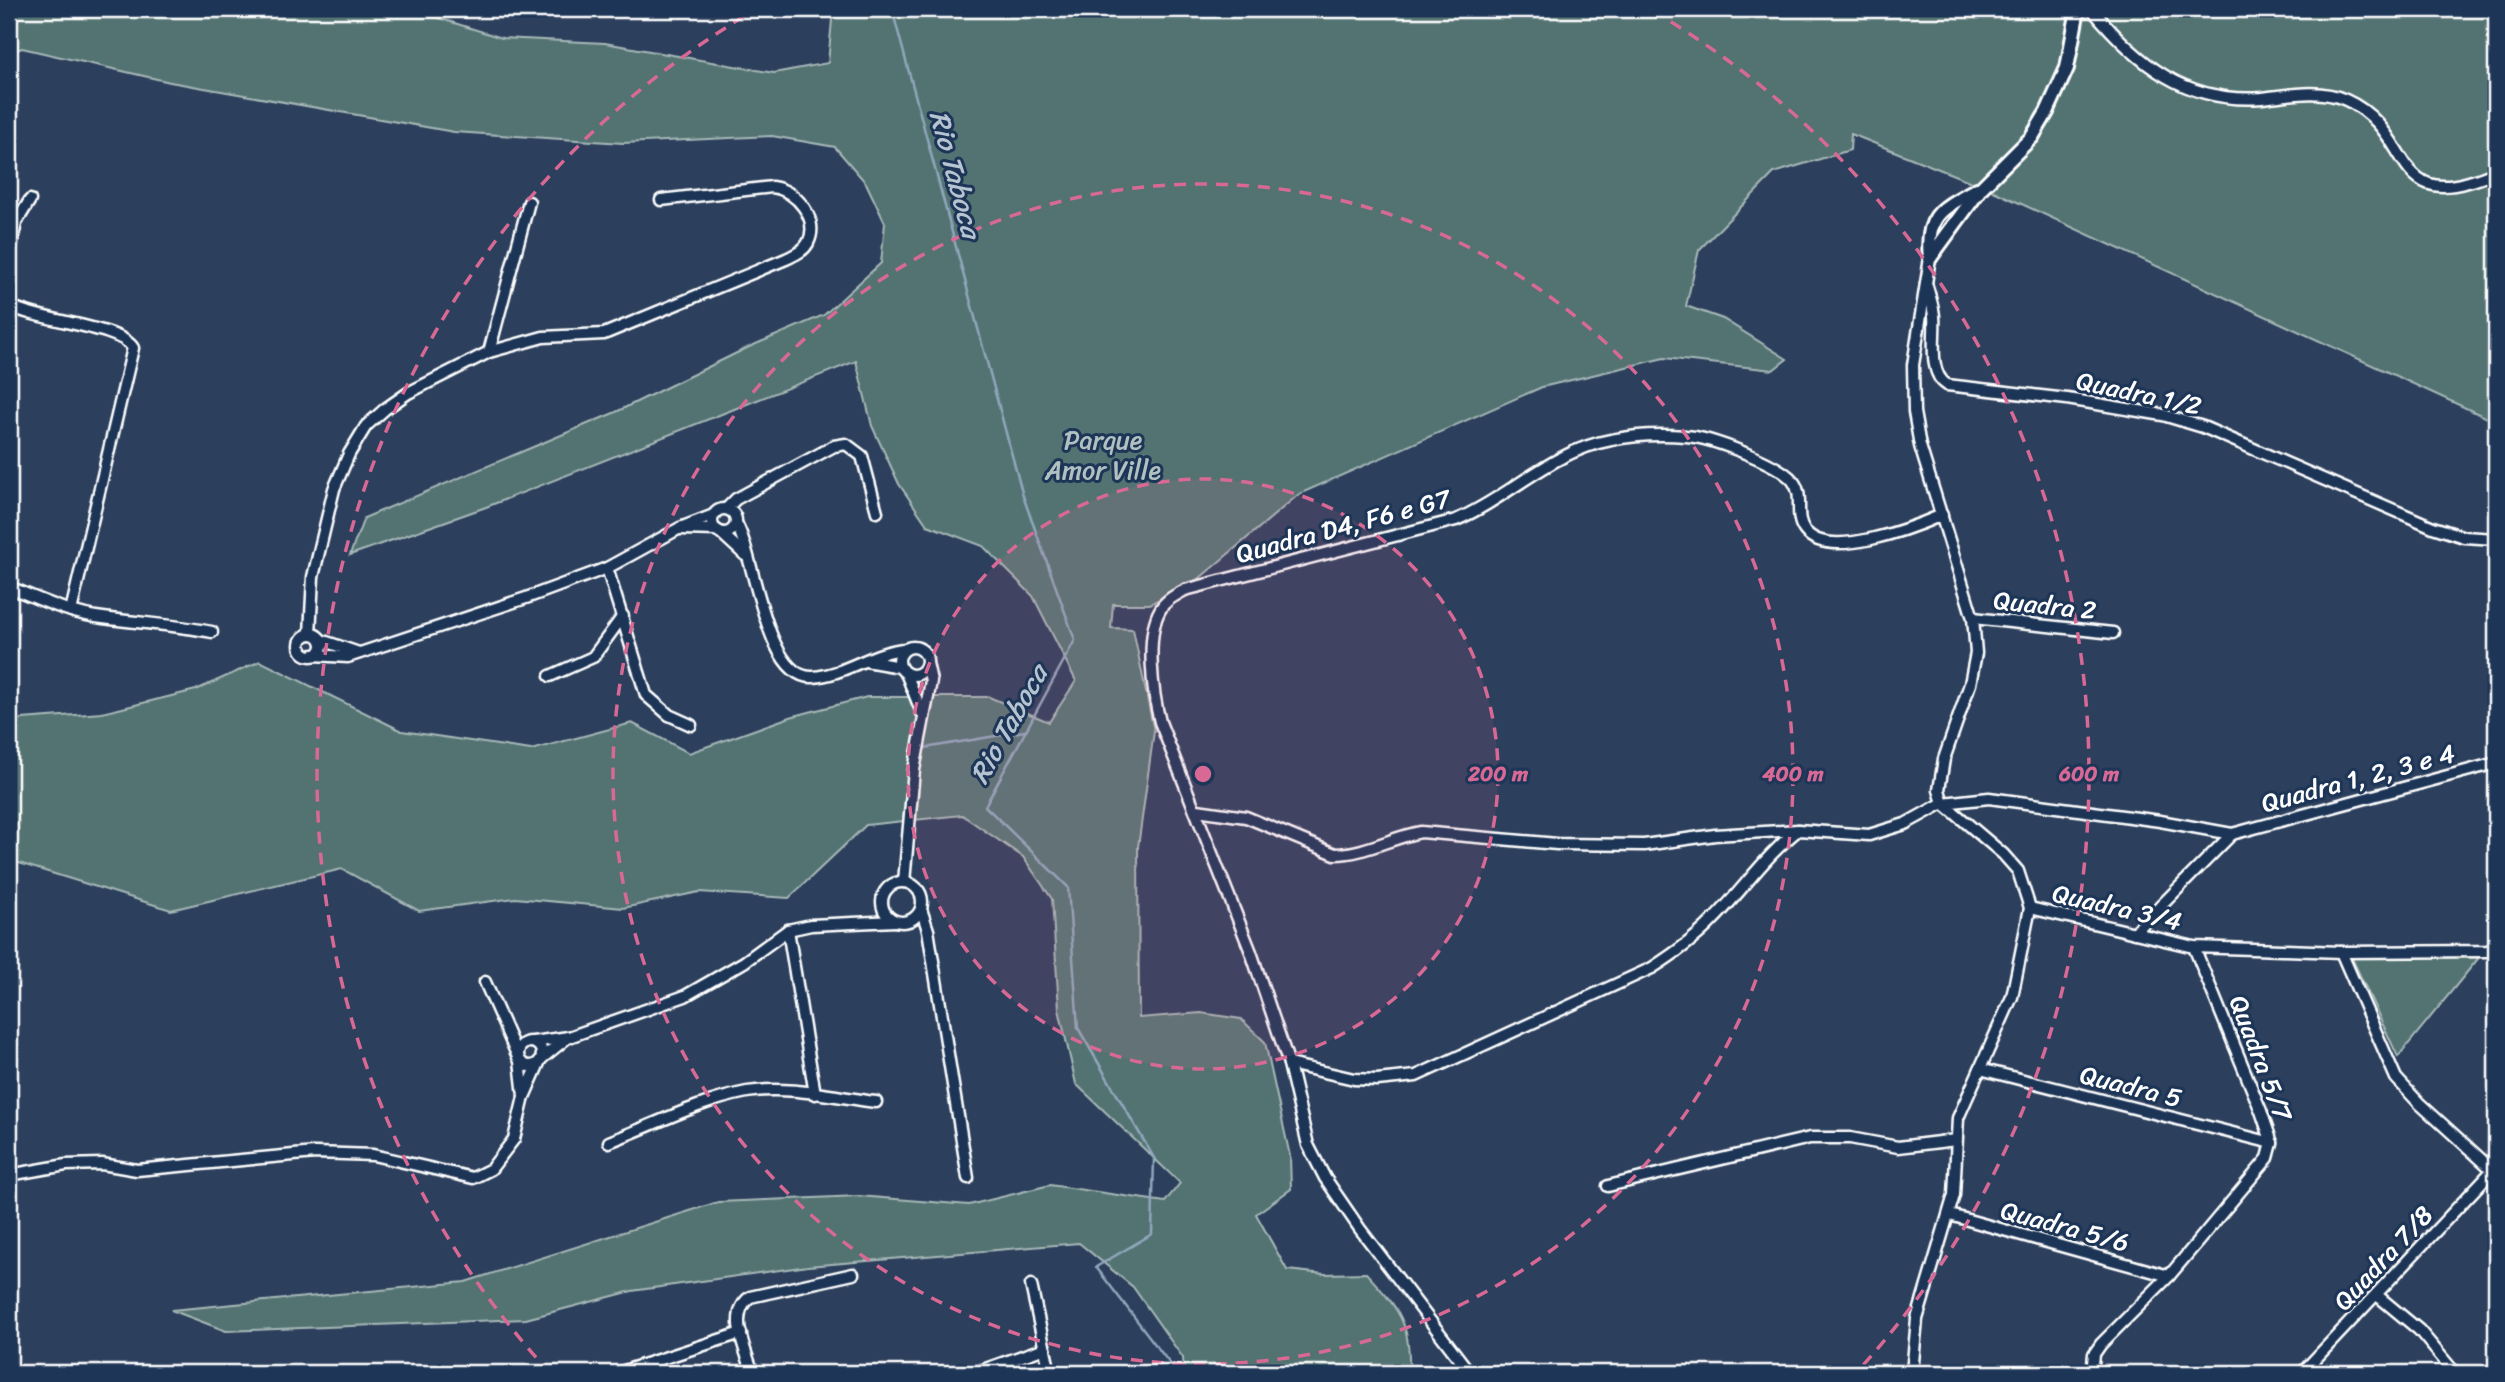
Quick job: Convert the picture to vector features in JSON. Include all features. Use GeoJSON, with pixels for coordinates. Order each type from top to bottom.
{"type":"FeatureCollection","features":[{"type":"Feature","properties":{"kind":"street"},"geometry":{"type":"LineString","coordinates":[[1930,258],[1980,188],[2032,137],[2047,112],[2067,68],[2078,9]]}},
{"type":"Feature","properties":{"kind":"street"},"geometry":{"type":"LineString","coordinates":[[2092,9],[2118,40],[2138,58],[2193,90],[2216,98],[2239,99],[2305,93],[2328,94],[2359,108],[2374,121],[2406,164],[2428,184],[2454,188],[2496,172]]}},
{"type":"Feature","properties":{"kind":"street"},"geometry":{"type":"LineString","coordinates":[[310,634],[313,577],[334,489],[349,454],[366,426],[408,393],[489,352],[543,337],[587,337],[625,328],[786,259],[803,250],[811,233],[799,200],[786,189],[772,187],[661,200]]}},
{"type":"Feature","properties":{"kind":"street"},"geometry":{"type":"LineString","coordinates":[[1912,1373],[1917,1319],[1950,1216],[1956,1179],[1958,1118],[2012,997],[2030,908],[2018,871],[2003,853],[1943,803],[1940,777],[1944,759],[1974,668],[1973,618],[1920,446],[1914,412],[1913,365],[1930,258],[1928,228],[1936,216],[1980,188]]}},
{"type":"Feature","properties":{"kind":"street"},"geometry":{"type":"LineString","coordinates":[[9,258],[16,223],[30,200]]}},
{"type":"Feature","properties":{"kind":"street"},"geometry":{"type":"LineString","coordinates":[[489,352],[529,202]]}},
{"type":"Feature","properties":{"kind":"street","name":"Quadra 1/2"},"geometry":{"type":"LineString","coordinates":[[1925,279],[1934,314],[1936,369],[1942,382],[1947,385],[2014,391],[2163,415],[2203,427],[2433,527],[2463,537],[2496,539]]}},
{"type":"Feature","properties":{"kind":"street"},"geometry":{"type":"LineString","coordinates":[[9,305],[37,316],[122,336],[133,348],[71,611]]}},
{"type":"Feature","properties":{"kind":"street","name":"Quadra D4, F6 e G7"},"geometry":{"type":"LineString","coordinates":[[1197,810],[1160,723],[1154,696],[1155,621],[1163,605],[1185,590],[1456,520],[1479,510],[1558,459],[1611,440],[1687,436],[1770,465],[1793,481],[1800,500],[1801,524],[1813,538],[1823,541],[1868,541],[1942,515]]}},
{"type":"Feature","properties":{"kind":"street"},"geometry":{"type":"LineString","coordinates":[[310,634],[302,639],[301,646],[307,654],[339,658],[359,654],[607,568],[680,528],[726,509],[742,496],[834,446],[846,444],[862,456],[877,512]]}},
{"type":"Feature","properties":{"kind":"street"},"geometry":{"type":"LineString","coordinates":[[680,528],[730,531],[736,520],[742,496]]}},
{"type":"Feature","properties":{"kind":"street"},"geometry":{"type":"LineString","coordinates":[[726,509],[736,520],[743,537],[746,555],[779,654],[798,674],[812,677],[905,649],[914,647],[922,650],[930,681],[922,714],[904,883]]}},
{"type":"Feature","properties":{"kind":"street"},"geometry":{"type":"LineString","coordinates":[[713,515],[712,520],[719,531],[746,555]]}},
{"type":"Feature","properties":{"kind":"street"},"geometry":{"type":"LineString","coordinates":[[607,568],[624,616],[639,679],[646,695],[668,715],[691,725]]}},
{"type":"Feature","properties":{"kind":"street"},"geometry":{"type":"LineString","coordinates":[[9,587],[71,611],[102,618],[145,621],[212,632]]}},
{"type":"Feature","properties":{"kind":"street"},"geometry":{"type":"LineString","coordinates":[[550,676],[593,657],[624,616]]}},
{"type":"Feature","properties":{"kind":"street","name":"Quadra 2"},"geometry":{"type":"LineString","coordinates":[[1973,618],[2113,633]]}},
{"type":"Feature","properties":{"kind":"street"},"geometry":{"type":"LineString","coordinates":[[310,634],[359,654]]}},
{"type":"Feature","properties":{"kind":"street"},"geometry":{"type":"LineString","coordinates":[[313,655],[321,650],[321,640]]}},
{"type":"Feature","properties":{"kind":"street"},"geometry":{"type":"LineString","coordinates":[[905,649],[900,655],[903,671],[922,714]]}},
{"type":"Feature","properties":{"kind":"street"},"geometry":{"type":"LineString","coordinates":[[862,660],[919,674],[927,663]]}},
{"type":"Feature","properties":{"kind":"street","name":"Quadra 1, 2, 3 e 4"},"geometry":{"type":"LineString","coordinates":[[2231,834],[2496,763]]}},
{"type":"Feature","properties":{"kind":"street"},"geometry":{"type":"LineString","coordinates":[[1469,1373],[1360,1229],[1325,1178],[1308,1145],[1289,1064],[1251,952],[1197,810],[1246,817],[1335,854],[1351,854],[1404,835],[1421,832],[1557,844],[1644,845],[1715,835],[1798,830],[1869,835],[1905,824],[1943,803],[1989,798],[2231,834]]}},
{"type":"Feature","properties":{"kind":"street"},"geometry":{"type":"LineString","coordinates":[[1289,1064],[1354,1079],[1377,1080],[1416,1076],[1457,1060],[1652,968],[1672,955],[1713,921],[1773,849],[1798,830]]}},
{"type":"Feature","properties":{"kind":"street"},"geometry":{"type":"LineString","coordinates":[[2134,933],[2231,834]]}},
{"type":"Feature","properties":{"kind":"street"},"geometry":{"type":"LineString","coordinates":[[865,925],[883,908],[885,892],[895,884],[904,883],[919,891],[928,930],[968,1178]]}},
{"type":"Feature","properties":{"kind":"street"},"geometry":{"type":"LineString","coordinates":[[883,908],[895,921]]}},
{"type":"Feature","properties":{"kind":"street","name":"Quadra 3/4"},"geometry":{"type":"LineString","coordinates":[[2030,908],[2194,947],[2341,952],[2491,949]]}},
{"type":"Feature","properties":{"kind":"street"},"geometry":{"type":"LineString","coordinates":[[908,922],[921,909]]}},
{"type":"Feature","properties":{"kind":"street"},"geometry":{"type":"LineString","coordinates":[[524,1097],[520,1046],[569,1037],[685,996],[744,962],[788,930],[811,925],[865,925],[895,921],[908,922],[928,930]]}},
{"type":"Feature","properties":{"kind":"street"},"geometry":{"type":"LineString","coordinates":[[788,930],[815,1094]]}},
{"type":"Feature","properties":{"kind":"street","name":"Quadra 5/7"},"geometry":{"type":"LineString","coordinates":[[2092,1373],[2094,1354],[2101,1345],[2169,1276],[2269,1158],[2272,1143],[2194,947]]}},
{"type":"Feature","properties":{"kind":"street"},"geometry":{"type":"LineString","coordinates":[[2491,949],[2496,958]]}},
{"type":"Feature","properties":{"kind":"street"},"geometry":{"type":"LineString","coordinates":[[2341,952],[2396,1077],[2419,1103],[2495,1172]]}},
{"type":"Feature","properties":{"kind":"street"},"geometry":{"type":"LineString","coordinates":[[485,982],[519,1059],[529,1066],[540,1061],[569,1037]]}},
{"type":"Feature","properties":{"kind":"street"},"geometry":{"type":"LineString","coordinates":[[9,1175],[66,1165],[102,1164],[137,1170],[316,1153],[373,1154],[473,1178],[491,1169],[514,1139],[524,1097],[540,1061],[542,1051],[532,1042],[506,1028]]}},
{"type":"Feature","properties":{"kind":"street","name":"Quadra 5"},"geometry":{"type":"LineString","coordinates":[[1980,1069],[2272,1143]]}},
{"type":"Feature","properties":{"kind":"street"},"geometry":{"type":"LineString","coordinates":[[609,1142],[698,1107],[747,1092],[815,1094],[876,1102]]}},
{"type":"Feature","properties":{"kind":"street"},"geometry":{"type":"LineString","coordinates":[[1608,1185],[1660,1176],[1810,1138],[1850,1138],[1898,1147],[1956,1140]]}},
{"type":"Feature","properties":{"kind":"street","name":"Quadra 7/8"},"geometry":{"type":"LineString","coordinates":[[2302,1373],[2495,1172]]}},
{"type":"Feature","properties":{"kind":"street","name":"Quadra 5/6"},"geometry":{"type":"LineString","coordinates":[[1950,1216],[2169,1276]]}},
{"type":"Feature","properties":{"kind":"street"},"geometry":{"type":"LineString","coordinates":[[752,1373],[738,1316],[740,1308],[750,1297],[853,1274]]}},
{"type":"Feature","properties":{"kind":"street"},"geometry":{"type":"LineString","coordinates":[[1031,1285],[1050,1373]]}},
{"type":"Feature","properties":{"kind":"street"},"geometry":{"type":"LineString","coordinates":[[2378,1296],[2418,1330],[2455,1373]]}},
{"type":"Feature","properties":{"kind":"street"},"geometry":{"type":"LineString","coordinates":[[618,1373],[741,1333]]}},
{"type":"Feature","properties":{"kind":"street"},"geometry":{"type":"LineString","coordinates":[[974,1373],[1045,1348]]}},
{"type":"Feature","properties":{"kind":"green space","name":"Parque Amor Ville"},"geometry":{"type":"Polygon","coordinates":[[[9,9],[410,9],[502,38],[605,43],[774,73],[828,63],[833,9],[2496,9],[2496,422],[1989,189],[1851,134],[1850,150],[1774,173],[1699,250],[1686,306],[1723,319],[1787,359],[1773,370],[1664,358],[1542,387],[1299,494],[1200,578],[1150,604],[1113,604],[1111,628],[1133,629],[1154,731],[1138,847],[1139,1018],[1201,1013],[1241,1019],[1265,1042],[1290,1156],[1291,1189],[1256,1214],[1287,1270],[1325,1274],[1366,1273],[1401,1317],[1408,1341],[1409,1373],[1184,1373],[1183,1358],[1133,1287],[1079,1243],[808,1266],[632,1291],[526,1319],[226,1331],[171,1310],[465,1282],[718,1202],[859,1196],[969,1205],[1050,1185],[1165,1202],[1180,1183],[1076,1084],[1059,1009],[1052,899],[1023,857],[962,815],[866,825],[789,898],[699,892],[623,908],[515,898],[419,911],[342,869],[171,910],[9,860],[9,720],[102,713],[196,690],[260,661],[402,731],[531,750],[632,723],[689,753],[790,717],[867,697],[989,697],[1049,722],[1076,681],[1033,596],[983,546],[927,525],[899,484],[872,426],[856,361],[486,507],[350,555],[364,518],[616,412],[749,347],[824,315],[881,263],[885,223],[866,183],[835,147],[772,136],[623,143],[454,132],[170,82],[22,48],[9,53],[9,9]]]}},
{"type":"Feature","properties":{"kind":"green space"},"geometry":{"type":"Polygon","coordinates":[[[2481,955],[2398,1057],[2351,956],[2481,955]]]}},
{"type":"Feature","properties":{"kind":"waterway","name":"Rio Taboca"},"geometry":{"type":"LineString","coordinates":[[892,9],[1023,496],[1075,640],[985,806],[1068,887],[1078,1028],[1154,1158],[1152,1234],[1096,1267],[1177,1373]]}},
{"type":"Feature","properties":{"kind":"waterway"},"geometry":{"type":"LineString","coordinates":[[925,748],[1025,731]]}}]}
